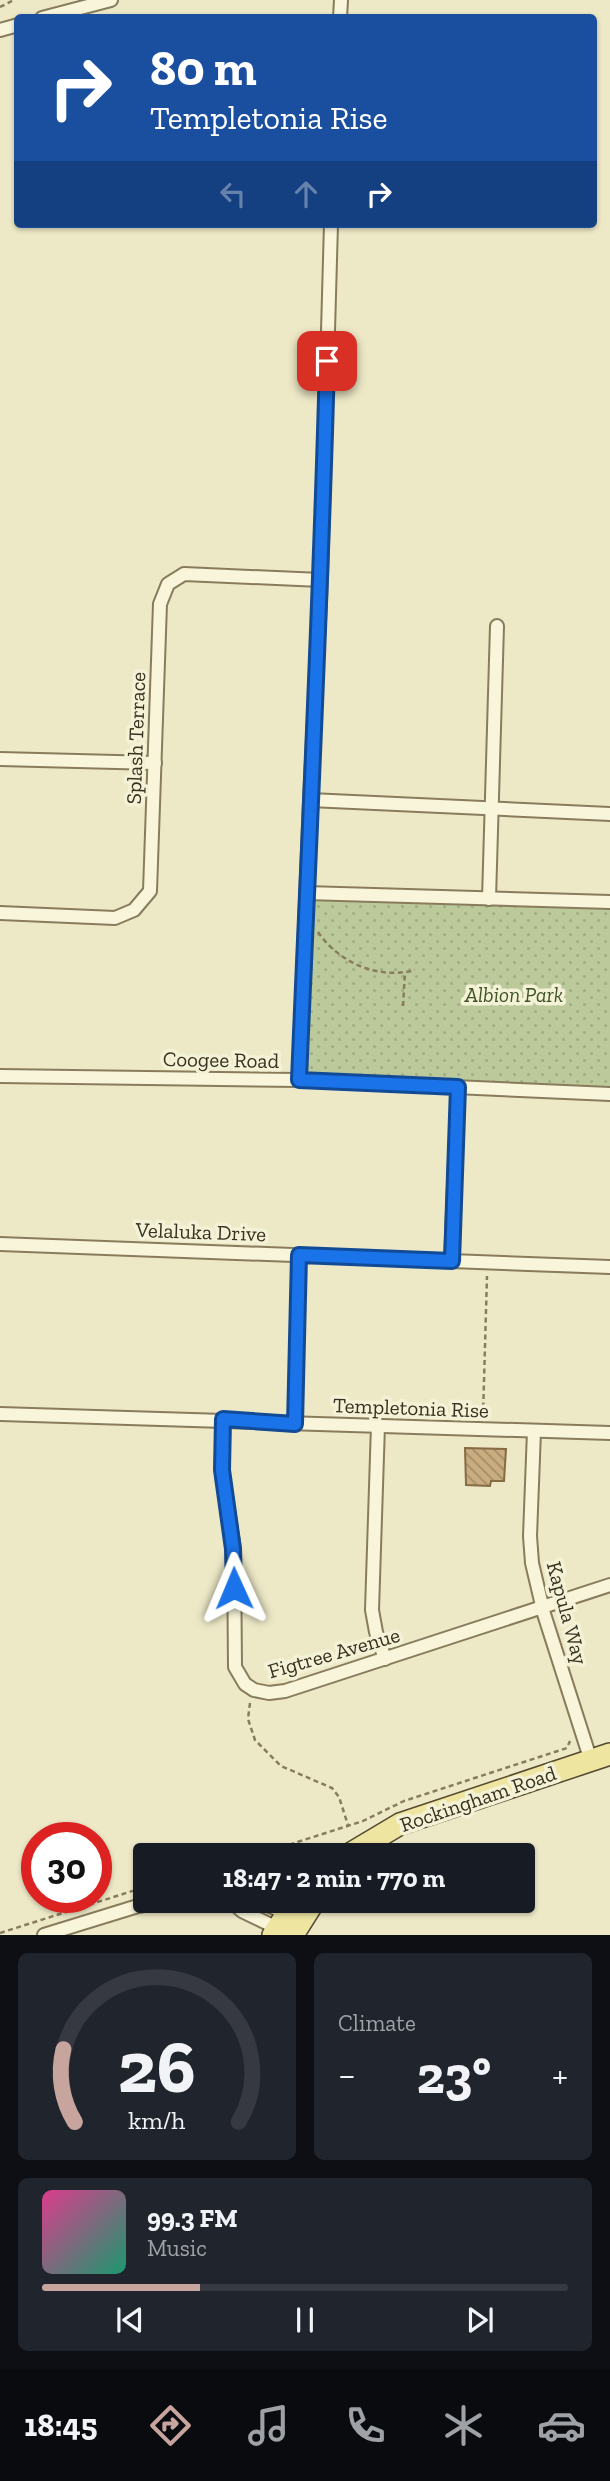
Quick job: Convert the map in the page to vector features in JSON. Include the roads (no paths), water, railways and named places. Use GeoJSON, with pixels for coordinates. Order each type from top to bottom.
{"type":"FeatureCollection","features":[{"type":"Feature","properties":{"kind":"main road","name":"Rockingham Road"},"geometry":{"type":"LineString","coordinates":[[368,1843],[400,1824],[601,1757]]}},
{"type":"Feature","properties":{"kind":"street"},"geometry":{"type":"LineString","coordinates":[[57,14],[111,0]]}},
{"type":"Feature","properties":{"kind":"street"},"geometry":{"type":"LineString","coordinates":[[299,1080],[321,580],[331,228]]}},
{"type":"Feature","properties":{"kind":"street","name":"Splash Terrace"},"geometry":{"type":"LineString","coordinates":[[0,913],[114,918],[134,910],[150,891],[160,604],[167,584],[184,574],[321,580]]}},
{"type":"Feature","properties":{"kind":"street"},"geometry":{"type":"LineString","coordinates":[[489,898],[497,626]]}},
{"type":"Feature","properties":{"kind":"street"},"geometry":{"type":"LineString","coordinates":[[0,759],[155,763]]}},
{"type":"Feature","properties":{"kind":"street"},"geometry":{"type":"LineString","coordinates":[[310,800],[610,814]]}},
{"type":"Feature","properties":{"kind":"street"},"geometry":{"type":"LineString","coordinates":[[306,893],[610,902]]}},
{"type":"Feature","properties":{"kind":"street","name":"Coogee Road"},"geometry":{"type":"LineString","coordinates":[[0,1076],[299,1080],[610,1094]]}},
{"type":"Feature","properties":{"kind":"street"},"geometry":{"type":"LineString","coordinates":[[452,1261],[458,1087]]}},
{"type":"Feature","properties":{"kind":"street","name":"Velaluka Drive"},"geometry":{"type":"LineString","coordinates":[[0,1244],[610,1267]]}},
{"type":"Feature","properties":{"kind":"street"},"geometry":{"type":"LineString","coordinates":[[295,1424],[299,1255]]}},
{"type":"Feature","properties":{"kind":"street","name":"Templetonia Rise"},"geometry":{"type":"LineString","coordinates":[[0,1414],[610,1433]]}},
{"type":"Feature","properties":{"kind":"street","name":"Figtree Avenue"},"geometry":{"type":"LineString","coordinates":[[223,1419],[222,1470],[234,1562],[233,1656],[239,1676],[254,1690],[277,1693],[610,1585]]}},
{"type":"Feature","properties":{"kind":"street"},"geometry":{"type":"LineString","coordinates":[[379,1425],[372,1610],[385,1659]]}},
{"type":"Feature","properties":{"kind":"street","name":"Kapula Way"},"geometry":{"type":"LineString","coordinates":[[534,1431],[531,1550],[534,1574],[542,1607],[601,1757]]}},
{"type":"Feature","properties":{"kind":"street"},"geometry":{"type":"LineString","coordinates":[[44,1935],[133,1908]]}},
{"type":"Feature","properties":{"kind":"street"},"geometry":{"type":"LineString","coordinates":[[249,1913],[288,1924]]}},
{"type":"Feature","properties":{"kind":"street"},"geometry":{"type":"LineString","coordinates":[[274,1913],[288,1924]]}},
{"type":"Feature","properties":{"kind":"park label","name":"Albion Park"},"geometry":{"type":"Point","coordinates":[514,995]}}]}
